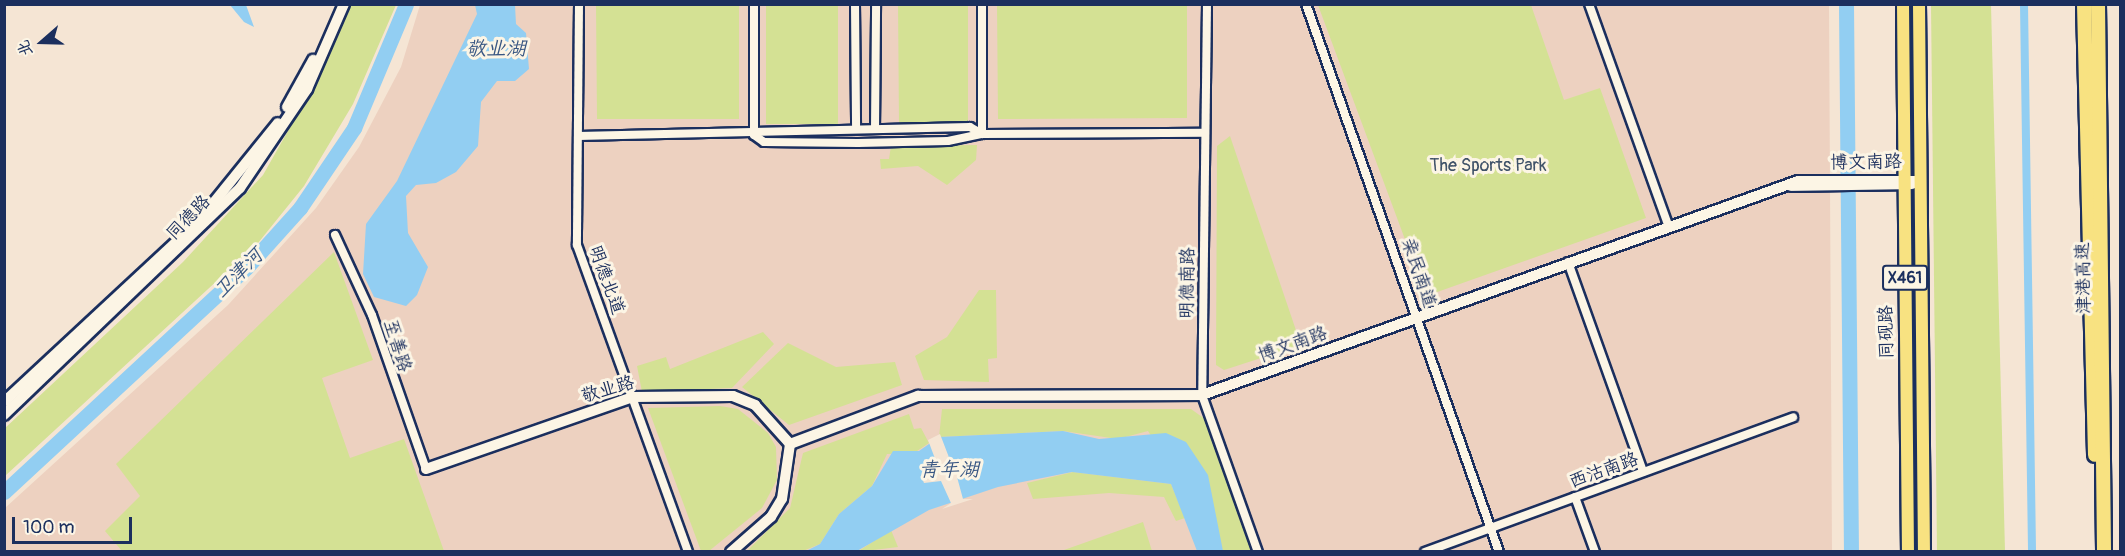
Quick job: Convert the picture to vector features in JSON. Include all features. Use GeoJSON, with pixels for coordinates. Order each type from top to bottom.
{"type":"FeatureCollection","features":[{"type":"Feature","properties":{"kind":"highway"},"geometry":{"type":"LineString","coordinates":[[2084,4],[2090,407],[2104,529]]}},
{"type":"Feature","properties":{"kind":"highway","name":"津港高速"},"geometry":{"type":"LineString","coordinates":[[2098,4],[2104,552]]}},
{"type":"Feature","properties":{"kind":"main road","name":"同砚路"},"geometry":{"type":"LineString","coordinates":[[1903,4],[1908,552]]}},
{"type":"Feature","properties":{"kind":"main road","name":"同砚路"},"geometry":{"type":"LineString","coordinates":[[1919,4],[1924,552]]}},
{"type":"Feature","properties":{"kind":"street","name":"同德路"},"geometry":{"type":"LineString","coordinates":[[4,402],[237,178],[295,94],[336,4]]}},
{"type":"Feature","properties":{"kind":"street","name":"同德路"},"geometry":{"type":"LineString","coordinates":[[4,415],[240,188],[306,89],[344,4]]}},
{"type":"Feature","properties":{"kind":"street","name":"明德北道"},"geometry":{"type":"LineString","coordinates":[[579,4],[577,245],[688,552]]}},
{"type":"Feature","properties":{"kind":"street"},"geometry":{"type":"LineString","coordinates":[[754,4],[754,135]]}},
{"type":"Feature","properties":{"kind":"street"},"geometry":{"type":"LineString","coordinates":[[855,4],[856,129]]}},
{"type":"Feature","properties":{"kind":"street"},"geometry":{"type":"LineString","coordinates":[[875,129],[876,4]]}},
{"type":"Feature","properties":{"kind":"street"},"geometry":{"type":"LineString","coordinates":[[982,4],[982,134]]}},
{"type":"Feature","properties":{"kind":"street","name":"明德南路"},"geometry":{"type":"LineString","coordinates":[[1207,4],[1202,395],[1258,552]]}},
{"type":"Feature","properties":{"kind":"street","name":"亲民南道"},"geometry":{"type":"LineString","coordinates":[[1306,4],[1500,552]]}},
{"type":"Feature","properties":{"kind":"street"},"geometry":{"type":"LineString","coordinates":[[1589,4],[1668,225]]}},
{"type":"Feature","properties":{"kind":"street"},"geometry":{"type":"LineString","coordinates":[[578,136],[754,135],[764,129],[970,127],[982,134]]}},
{"type":"Feature","properties":{"kind":"street"},"geometry":{"type":"LineString","coordinates":[[754,135],[764,142],[866,143],[948,141],[982,134],[1205,133]]}},
{"type":"Feature","properties":{"kind":"street","name":"博文南路"},"geometry":{"type":"LineString","coordinates":[[790,444],[918,396],[1202,395],[1668,225],[1791,185],[1920,181]]}},
{"type":"Feature","properties":{"kind":"street","name":"至善路"},"geometry":{"type":"LineString","coordinates":[[335,235],[372,315],[426,469]]}},
{"type":"Feature","properties":{"kind":"street"},"geometry":{"type":"LineString","coordinates":[[1568,262],[1643,472]]}},
{"type":"Feature","properties":{"kind":"street","name":"敬业路"},"geometry":{"type":"LineString","coordinates":[[426,469],[633,397],[733,396],[755,405],[790,444]]}},
{"type":"Feature","properties":{"kind":"street","name":"西沽南路"},"geometry":{"type":"LineString","coordinates":[[1425,552],[1793,417]]}},
{"type":"Feature","properties":{"kind":"street"},"geometry":{"type":"LineString","coordinates":[[731,552],[771,517],[782,499],[790,444]]}},
{"type":"Feature","properties":{"kind":"street"},"geometry":{"type":"LineString","coordinates":[[1575,497],[1595,552]]}},
{"type":"Feature","properties":{"kind":"shaded area"},"geometry":{"type":"Polygon","coordinates":[[[420,5],[1829,5],[1832,551],[5,552],[5,508],[228,305],[316,208],[359,147],[401,67],[420,5]]]}},
{"type":"Feature","properties":{"kind":"green space"},"geometry":{"type":"Polygon","coordinates":[[[349,5],[396,5],[353,104],[304,186],[258,243],[5,476],[4,429],[183,262],[263,175],[310,92],[349,5]]]}},
{"type":"Feature","properties":{"kind":"green space"},"geometry":{"type":"Polygon","coordinates":[[[596,5],[739,5],[739,119],[597,119],[596,5]]]}},
{"type":"Feature","properties":{"kind":"green space"},"geometry":{"type":"Polygon","coordinates":[[[766,5],[838,5],[838,124],[766,124],[766,5]]]}},
{"type":"Feature","properties":{"kind":"green space"},"geometry":{"type":"Polygon","coordinates":[[[898,5],[968,5],[968,123],[899,124],[898,5]]]}},
{"type":"Feature","properties":{"kind":"green space"},"geometry":{"type":"Polygon","coordinates":[[[997,5],[1187,5],[1187,118],[998,119],[997,5]]]}},
{"type":"Feature","properties":{"kind":"green space","name":"The Sports Park"},"geometry":{"type":"Polygon","coordinates":[[[1318,5],[1531,5],[1564,100],[1600,88],[1646,218],[1426,296],[1318,5]]]}},
{"type":"Feature","properties":{"kind":"green space"},"geometry":{"type":"Polygon","coordinates":[[[1931,5],[1991,5],[2005,551],[1937,551],[1931,5]]]}},
{"type":"Feature","properties":{"kind":"green space"},"geometry":{"type":"Polygon","coordinates":[[[1230,136],[1301,345],[1224,370],[1216,365],[1217,146],[1230,136]]]}},
{"type":"Feature","properties":{"kind":"green space"},"geometry":{"type":"Polygon","coordinates":[[[977,145],[976,160],[947,185],[918,166],[881,169],[880,159],[889,159],[891,146],[977,145]]]}},
{"type":"Feature","properties":{"kind":"green space"},"geometry":{"type":"Polygon","coordinates":[[[334,252],[373,360],[322,378],[350,458],[404,439],[444,551],[122,551],[105,531],[140,496],[116,464],[334,252]]]}},
{"type":"Feature","properties":{"kind":"green space"},"geometry":{"type":"Polygon","coordinates":[[[979,290],[996,290],[997,358],[988,359],[989,382],[924,380],[915,356],[947,337],[979,290]]]}},
{"type":"Feature","properties":{"kind":"green space"},"geometry":{"type":"Polygon","coordinates":[[[763,332],[774,344],[732,388],[642,392],[637,366],[666,357],[670,369],[763,332]]]}},
{"type":"Feature","properties":{"kind":"green space"},"geometry":{"type":"Polygon","coordinates":[[[788,343],[836,367],[895,362],[902,385],[789,425],[742,387],[788,343]]]}},
{"type":"Feature","properties":{"kind":"green space"},"geometry":{"type":"Polygon","coordinates":[[[720,406],[738,409],[768,433],[776,447],[777,480],[762,508],[709,551],[701,551],[648,408],[720,406]]]}},
{"type":"Feature","properties":{"kind":"green space"},"geometry":{"type":"Polygon","coordinates":[[[942,409],[1191,409],[1205,419],[1253,551],[1223,551],[1148,431],[1118,439],[1063,431],[939,437],[942,409]]]}},
{"type":"Feature","properties":{"kind":"green space"},"geometry":{"type":"Polygon","coordinates":[[[909,414],[914,429],[921,428],[929,443],[914,453],[887,454],[872,486],[839,514],[820,544],[803,551],[746,552],[790,508],[803,453],[909,414]]]}},
{"type":"Feature","properties":{"kind":"green space"},"geometry":{"type":"Polygon","coordinates":[[[1073,472],[1171,484],[1185,518],[1176,521],[1164,497],[1109,493],[1033,499],[1027,483],[1073,472]]]}},
{"type":"Feature","properties":{"kind":"green space"},"geometry":{"type":"Polygon","coordinates":[[[1143,522],[1152,551],[1061,551],[1064,550],[1143,522]]]}},
{"type":"Feature","properties":{"kind":"green space"},"geometry":{"type":"Polygon","coordinates":[[[891,530],[898,547],[857,552],[891,530]]]}},
{"type":"Feature","properties":{"kind":"water"},"geometry":{"type":"Polygon","coordinates":[[[230,5],[246,5],[254,27],[244,22],[230,5]]]}},
{"type":"Feature","properties":{"kind":"water","name":"敬业湖"},"geometry":{"type":"Polygon","coordinates":[[[475,5],[515,5],[516,24],[526,33],[529,69],[515,81],[497,81],[481,102],[478,146],[456,172],[436,183],[416,185],[406,196],[408,233],[428,267],[417,295],[406,306],[374,297],[363,274],[366,224],[397,181],[477,14],[475,5]]]}},
{"type":"Feature","properties":{"kind":"water","name":"青年湖"},"geometry":{"type":"Polygon","coordinates":[[[1063,431],[1099,439],[1166,433],[1186,442],[1208,475],[1223,551],[1197,551],[1171,484],[1072,472],[998,487],[929,510],[857,551],[804,552],[820,544],[839,514],[872,486],[893,451],[919,451],[939,437],[1063,431]]]}},
{"type":"Feature","properties":{"kind":"pier"},"geometry":{"type":"Polygon","coordinates":[[[940,434],[950,460],[969,458],[971,465],[957,477],[963,499],[973,499],[942,509],[951,503],[941,481],[924,483],[921,476],[937,464],[928,440],[940,434]]]}},
{"type":"Feature","properties":{"kind":"waterway","name":"卫津河"},"geometry":{"type":"LineString","coordinates":[[4,492],[246,268],[300,208],[354,128],[406,4]]}},
{"type":"Feature","properties":{"kind":"waterway"},"geometry":{"type":"LineString","coordinates":[[1846,4],[1851,552]]}},
{"type":"Feature","properties":{"kind":"waterway"},"geometry":{"type":"LineString","coordinates":[[2024,4],[2032,552]]}}]}
